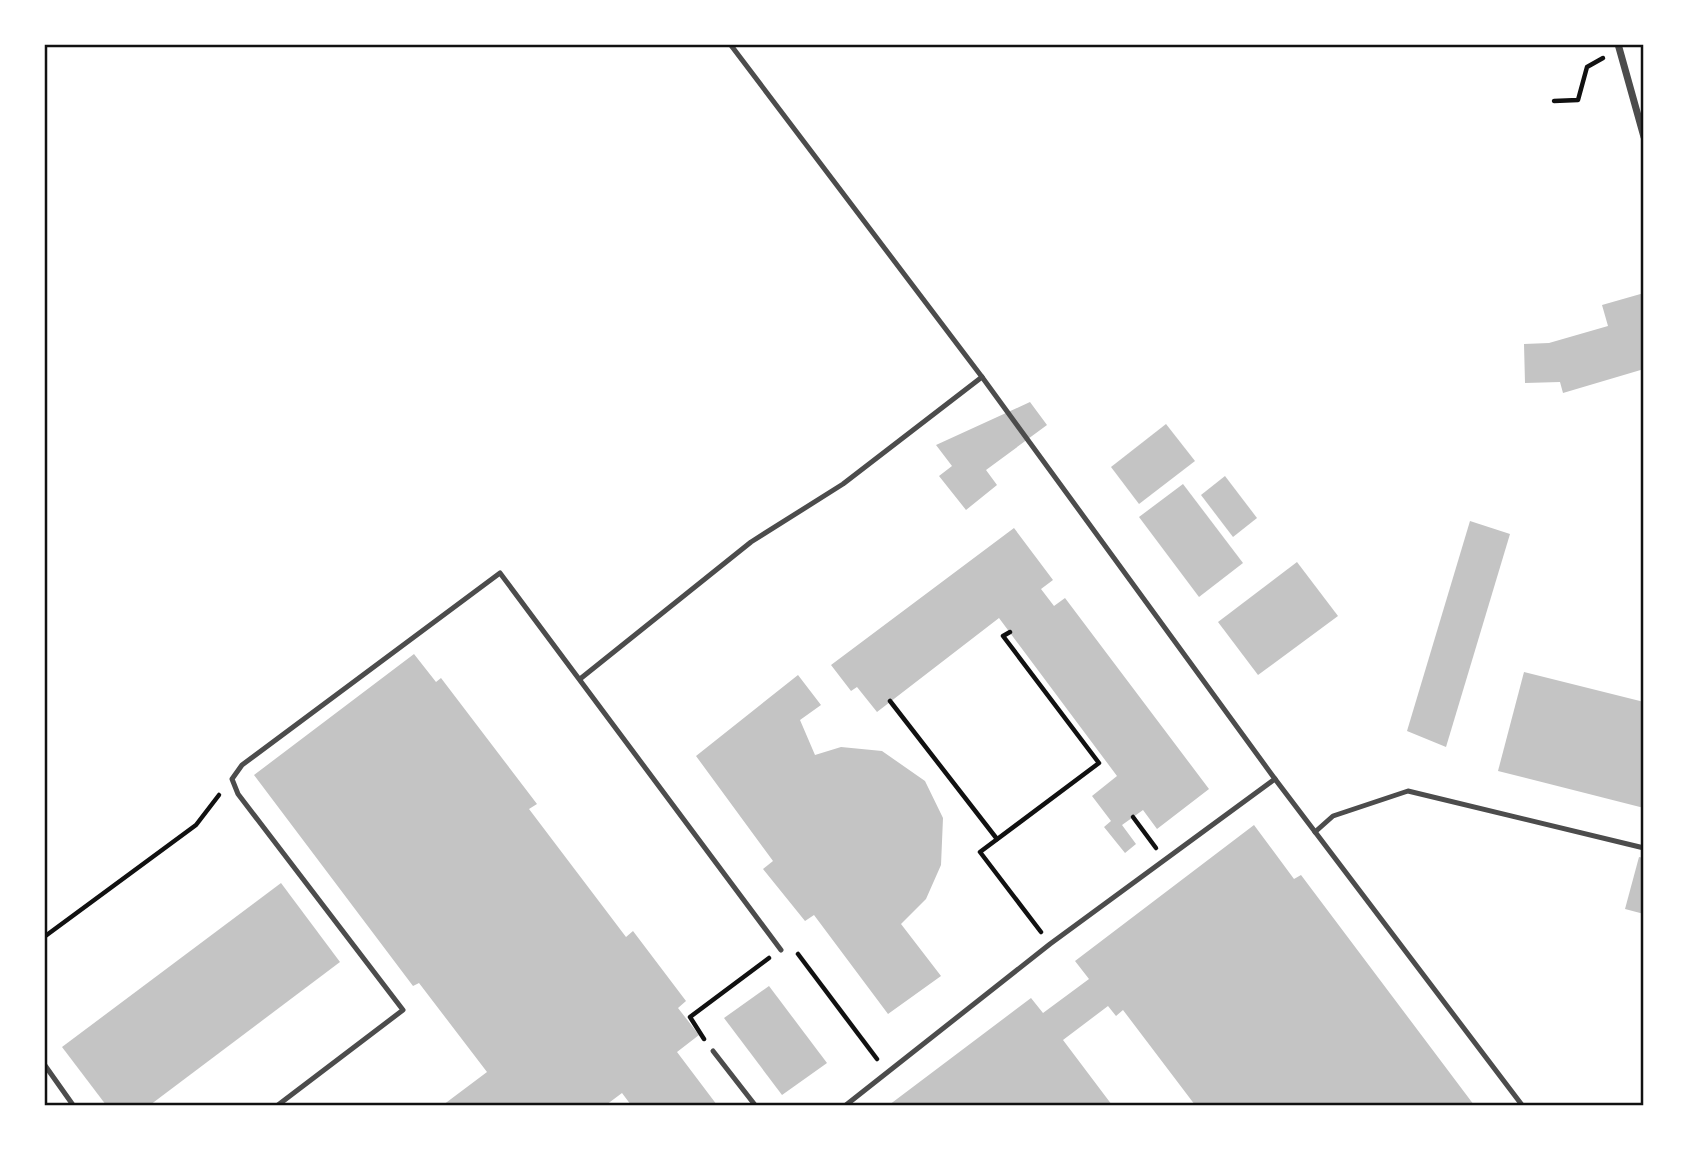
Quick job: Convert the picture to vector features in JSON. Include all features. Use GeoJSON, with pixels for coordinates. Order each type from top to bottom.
{"type":"FeatureCollection","features":[{"type":"Feature","properties":{"kind":"street"},"geometry":{"type":"LineString","coordinates":[[1618,46],[1644,137]]}},
{"type":"Feature","properties":{"kind":"lane"},"geometry":{"type":"LineString","coordinates":[[730,44],[982,377],[1275,779],[1522,1105]]}},
{"type":"Feature","properties":{"kind":"lane"},"geometry":{"type":"LineString","coordinates":[[580,679],[751,542],[843,484],[982,377]]}},
{"type":"Feature","properties":{"kind":"lane"},"geometry":{"type":"LineString","coordinates":[[278,1105],[402,1010],[238,794],[232,779],[242,765],[500,573],[780,950]]}},
{"type":"Feature","properties":{"kind":"lane"},"geometry":{"type":"LineString","coordinates":[[846,1105],[1049,944],[1275,779]]}},
{"type":"Feature","properties":{"kind":"lane"},"geometry":{"type":"LineString","coordinates":[[1315,832],[1333,816],[1408,791],[1644,848]]}},
{"type":"Feature","properties":{"kind":"lane"},"geometry":{"type":"LineString","coordinates":[[713,1051],[755,1105]]}},
{"type":"Feature","properties":{"kind":"lane"},"geometry":{"type":"LineString","coordinates":[[44,1064],[72,1105]]}},
{"type":"Feature","properties":{"kind":"path"},"geometry":{"type":"LineString","coordinates":[[1554,101],[1578,100],[1587,67],[1618,46]]}},
{"type":"Feature","properties":{"kind":"path"},"geometry":{"type":"LineString","coordinates":[[1010,632],[1003,636],[1099,762],[980,852],[1049,944]]}},
{"type":"Feature","properties":{"kind":"path"},"geometry":{"type":"LineString","coordinates":[[890,701],[998,839]]}},
{"type":"Feature","properties":{"kind":"path"},"geometry":{"type":"LineString","coordinates":[[44,937],[196,825],[232,779]]}},
{"type":"Feature","properties":{"kind":"path"},"geometry":{"type":"LineString","coordinates":[[1133,817],[1165,859]]}},
{"type":"Feature","properties":{"kind":"path"},"geometry":{"type":"LineString","coordinates":[[713,1051],[690,1017],[790,943],[888,1073]]}},
{"type":"Feature","properties":{"kind":"building"},"geometry":{"type":"Polygon","coordinates":[[[1644,293],[1644,369],[1563,393],[1560,382],[1525,383],[1524,344],[1549,343],[1608,326],[1602,305],[1644,293]]]}},
{"type":"Feature","properties":{"kind":"building"},"geometry":{"type":"Polygon","coordinates":[[[1030,402],[1047,425],[986,470],[997,485],[966,510],[939,476],[952,466],[936,445],[1030,402]]]}},
{"type":"Feature","properties":{"kind":"building"},"geometry":{"type":"Polygon","coordinates":[[[1166,424],[1195,461],[1139,504],[1111,467],[1166,424]]]}},
{"type":"Feature","properties":{"kind":"building"},"geometry":{"type":"Polygon","coordinates":[[[1225,476],[1257,518],[1233,537],[1201,495],[1225,476]]]}},
{"type":"Feature","properties":{"kind":"building"},"geometry":{"type":"Polygon","coordinates":[[[1183,484],[1243,563],[1199,597],[1139,517],[1183,484]]]}},
{"type":"Feature","properties":{"kind":"building"},"geometry":{"type":"Polygon","coordinates":[[[1470,521],[1510,534],[1446,747],[1407,731],[1470,521]]]}},
{"type":"Feature","properties":{"kind":"building"},"geometry":{"type":"Polygon","coordinates":[[[1014,528],[1053,580],[1041,589],[1054,606],[1065,598],[1209,789],[1157,829],[1143,810],[1122,825],[1136,844],[1125,853],[1104,827],[1111,821],[1092,796],[1117,776],[999,618],[877,712],[857,687],[851,691],[831,665],[1014,528]]]}},
{"type":"Feature","properties":{"kind":"building"},"geometry":{"type":"Polygon","coordinates":[[[1297,562],[1338,616],[1258,675],[1218,622],[1297,562]]]}},
{"type":"Feature","properties":{"kind":"building"},"geometry":{"type":"Polygon","coordinates":[[[414,654],[436,682],[441,678],[537,804],[529,809],[626,937],[633,931],[686,1001],[678,1008],[699,1035],[677,1052],[717,1105],[631,1105],[622,1093],[606,1105],[443,1105],[487,1072],[419,983],[413,986],[254,775],[414,654]]]}},
{"type":"Feature","properties":{"kind":"building"},"geometry":{"type":"Polygon","coordinates":[[[1524,672],[1644,702],[1644,808],[1498,771],[1524,672]]]}},
{"type":"Feature","properties":{"kind":"building"},"geometry":{"type":"Polygon","coordinates":[[[798,675],[821,705],[800,720],[815,755],[841,747],[882,751],[925,781],[943,818],[941,865],[926,899],[901,924],[941,976],[888,1014],[814,915],[805,921],[763,869],[773,861],[696,756],[798,675]]]}},
{"type":"Feature","properties":{"kind":"building"},"geometry":{"type":"Polygon","coordinates":[[[1254,825],[1294,879],[1301,875],[1474,1105],[1195,1105],[1123,1010],[1116,1016],[1108,1006],[1063,1040],[1112,1105],[889,1105],[1031,998],[1043,1013],[1089,979],[1075,961],[1254,825]]]}},
{"type":"Feature","properties":{"kind":"building"},"geometry":{"type":"Polygon","coordinates":[[[1639,857],[1644,858],[1644,914],[1625,909],[1639,857]]]}},
{"type":"Feature","properties":{"kind":"building"},"geometry":{"type":"Polygon","coordinates":[[[281,883],[340,962],[150,1105],[106,1105],[62,1047],[281,883]]]}},
{"type":"Feature","properties":{"kind":"building"},"geometry":{"type":"Polygon","coordinates":[[[769,986],[827,1063],[782,1095],[724,1018],[769,986]]]}}]}
